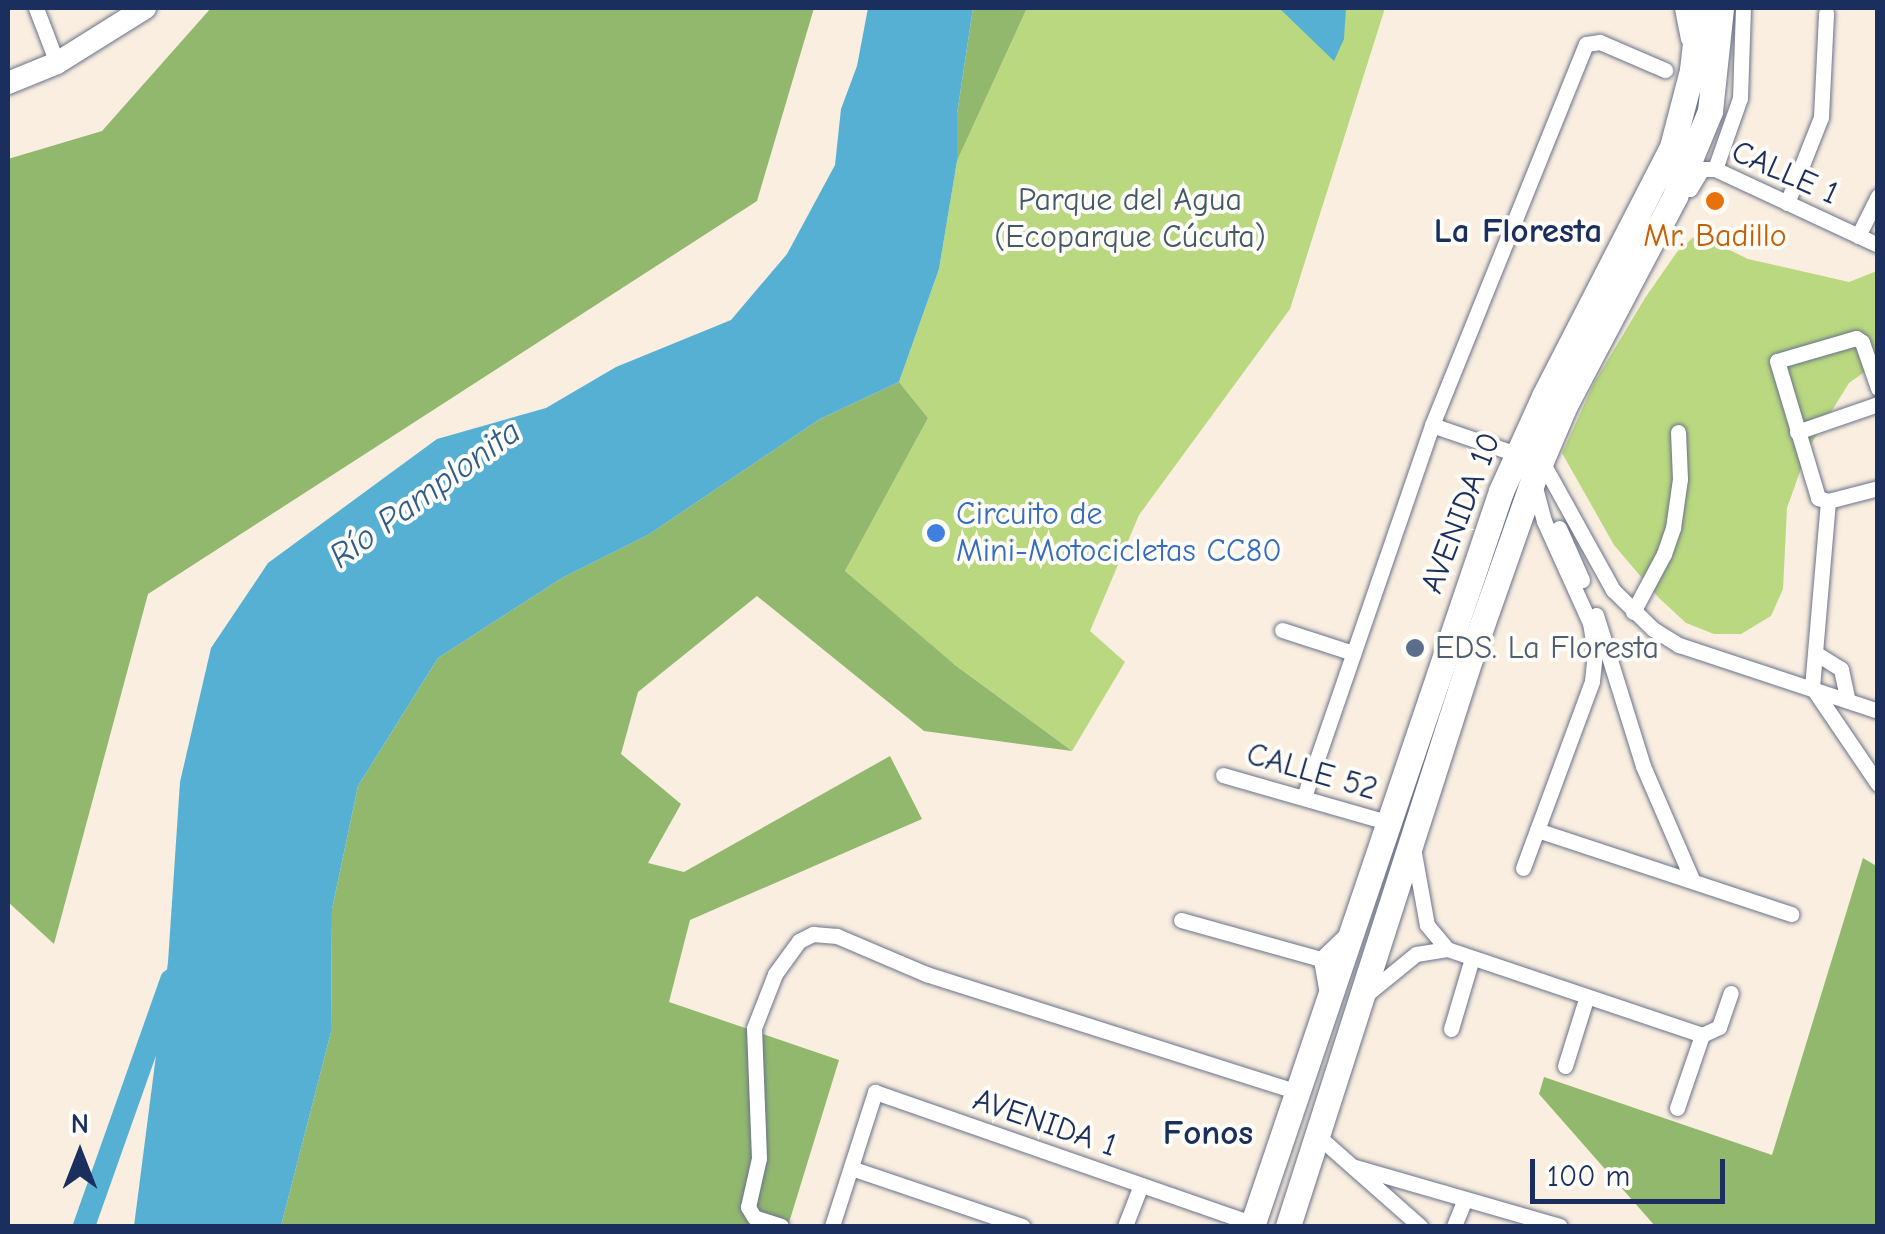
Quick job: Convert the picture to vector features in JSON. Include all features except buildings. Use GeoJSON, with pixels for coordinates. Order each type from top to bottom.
{"type":"FeatureCollection","features":[{"type":"Feature","properties":{"kind":"main road"},"geometry":{"type":"LineString","coordinates":[[8,83],[57,63],[145,8]]}},
{"type":"Feature","properties":{"kind":"main road","name":"AVENIDA 10"},"geometry":{"type":"LineString","coordinates":[[1253,1225],[1328,999],[1331,958],[1353,924],[1386,822],[1672,147],[1692,70],[1699,8]]}},
{"type":"Feature","properties":{"kind":"main road","name":"AVENIDA 10"},"geometry":{"type":"LineString","coordinates":[[1288,1226],[1532,473],[1678,189],[1710,111],[1721,8]]}},
{"type":"Feature","properties":{"kind":"main road"},"geometry":{"type":"LineString","coordinates":[[1353,924],[1386,927]]}},
{"type":"Feature","properties":{"kind":"main road"},"geometry":{"type":"LineString","coordinates":[[1331,958],[1359,956],[1374,964]]}},
{"type":"Feature","properties":{"kind":"street"},"geometry":{"type":"LineString","coordinates":[[36,8],[57,63]]}},
{"type":"Feature","properties":{"kind":"street"},"geometry":{"type":"LineString","coordinates":[[1682,8],[1692,70]]}},
{"type":"Feature","properties":{"kind":"street"},"geometry":{"type":"LineString","coordinates":[[1715,169],[1740,98],[1743,8]]}},
{"type":"Feature","properties":{"kind":"street"},"geometry":{"type":"LineString","coordinates":[[1787,203],[1821,117],[1826,12]]}},
{"type":"Feature","properties":{"kind":"street"},"geometry":{"type":"LineString","coordinates":[[1304,798],[1432,424],[1586,44],[1600,42],[1666,70]]}},
{"type":"Feature","properties":{"kind":"street","name":"CALLE 1"},"geometry":{"type":"LineString","coordinates":[[1678,189],[1690,189],[1702,169],[1715,169],[1878,245]]}},
{"type":"Feature","properties":{"kind":"street"},"geometry":{"type":"LineString","coordinates":[[1858,236],[1878,196]]}},
{"type":"Feature","properties":{"kind":"street"},"geometry":{"type":"LineString","coordinates":[[1878,388],[1862,342],[1856,338],[1780,358],[1777,366],[1816,495],[1828,500],[1878,488]]}},
{"type":"Feature","properties":{"kind":"street"},"geometry":{"type":"LineString","coordinates":[[1797,432],[1878,404]]}},
{"type":"Feature","properties":{"kind":"street"},"geometry":{"type":"LineString","coordinates":[[1432,424],[1532,473],[1632,612],[1678,645],[1878,711]]}},
{"type":"Feature","properties":{"kind":"street"},"geometry":{"type":"LineString","coordinates":[[1632,612],[1664,554],[1672,528],[1680,479],[1678,432]]}},
{"type":"Feature","properties":{"kind":"street"},"geometry":{"type":"LineString","coordinates":[[1523,868],[1592,681],[1595,654],[1590,623],[1544,520],[1532,473]]}},
{"type":"Feature","properties":{"kind":"street"},"geometry":{"type":"LineString","coordinates":[[1532,473],[1600,625],[1643,766],[1692,879]]}},
{"type":"Feature","properties":{"kind":"street"},"geometry":{"type":"LineString","coordinates":[[1828,500],[1812,687],[1871,765],[1878,784]]}},
{"type":"Feature","properties":{"kind":"street"},"geometry":{"type":"LineString","coordinates":[[1518,524],[1530,518],[1544,520]]}},
{"type":"Feature","properties":{"kind":"street"},"geometry":{"type":"LineString","coordinates":[[1282,630],[1353,653]]}},
{"type":"Feature","properties":{"kind":"street"},"geometry":{"type":"LineString","coordinates":[[1817,654],[1840,669],[1847,698]]}},
{"type":"Feature","properties":{"kind":"street","name":"CALLE 52"},"geometry":{"type":"LineString","coordinates":[[1223,775],[1386,822]]}},
{"type":"Feature","properties":{"kind":"street"},"geometry":{"type":"LineString","coordinates":[[1537,830],[1791,914]]}},
{"type":"Feature","properties":{"kind":"street"},"geometry":{"type":"LineString","coordinates":[[1413,842],[1419,898],[1427,925],[1448,950]]}},
{"type":"Feature","properties":{"kind":"street"},"geometry":{"type":"LineString","coordinates":[[1182,920],[1331,958]]}},
{"type":"Feature","properties":{"kind":"street"},"geometry":{"type":"LineString","coordinates":[[781,1226],[754,1216],[747,1202],[758,1158],[754,1028],[775,974],[800,941],[813,934],[837,936],[926,974],[1297,1092]]}},
{"type":"Feature","properties":{"kind":"street"},"geometry":{"type":"LineString","coordinates":[[1363,997],[1416,954],[1448,950],[1702,1035],[1709,1036],[1719,1028],[1731,993]]}},
{"type":"Feature","properties":{"kind":"street"},"geometry":{"type":"LineString","coordinates":[[1451,1029],[1472,958]]}},
{"type":"Feature","properties":{"kind":"street"},"geometry":{"type":"LineString","coordinates":[[1565,1066],[1587,996]]}},
{"type":"Feature","properties":{"kind":"street"},"geometry":{"type":"LineString","coordinates":[[1677,1108],[1702,1035]]}},
{"type":"Feature","properties":{"kind":"street","name":"AVENIDA 1"},"geometry":{"type":"LineString","coordinates":[[851,1168],[875,1092],[1253,1225]]}},
{"type":"Feature","properties":{"kind":"street"},"geometry":{"type":"LineString","coordinates":[[1319,1138],[1420,1226]]}},
{"type":"Feature","properties":{"kind":"street"},"geometry":{"type":"LineString","coordinates":[[1355,1167],[1560,1226]]}},
{"type":"Feature","properties":{"kind":"street"},"geometry":{"type":"LineString","coordinates":[[832,1226],[851,1168],[1022,1226]]}},
{"type":"Feature","properties":{"kind":"street"},"geometry":{"type":"LineString","coordinates":[[1125,1226],[1141,1185]]}},
{"type":"Feature","properties":{"kind":"street"},"geometry":{"type":"LineString","coordinates":[[1454,1226],[1464,1199]]}},
{"type":"Feature","properties":{"kind":"green space"},"geometry":{"type":"Polygon","coordinates":[[[211,8],[814,8],[757,201],[148,594],[54,944],[8,902],[8,159],[102,131],[211,8]]]}},
{"type":"Feature","properties":{"kind":"green space"},"geometry":{"type":"Polygon","coordinates":[[[973,8],[1027,8],[957,161],[957,114],[973,8]]]}},
{"type":"Feature","properties":{"kind":"green space","name":"Parque del Agua (Ecoparque Cúcuta)"},"geometry":{"type":"Polygon","coordinates":[[[1027,8],[1385,8],[1290,309],[1139,515],[1090,631],[1125,662],[1072,751],[951,662],[845,571],[928,418],[899,382],[939,269],[957,161],[1027,8]]]}},
{"type":"Feature","properties":{"kind":"green space"},"geometry":{"type":"Polygon","coordinates":[[[1697,234],[1748,259],[1849,282],[1877,271],[1877,363],[1849,383],[1808,449],[1787,508],[1783,589],[1771,616],[1741,634],[1714,634],[1686,623],[1659,598],[1614,545],[1562,453],[1594,383],[1645,298],[1677,252],[1697,234]]]}},
{"type":"Feature","properties":{"kind":"green space"},"geometry":{"type":"Polygon","coordinates":[[[899,382],[928,418],[845,571],[955,665],[1072,751],[924,731],[757,596],[638,692],[621,754],[681,804],[648,863],[684,872],[890,756],[922,819],[690,920],[669,1002],[839,1060],[788,1226],[281,1226],[331,1032],[332,909],[358,786],[438,658],[562,578],[648,535],[820,419],[899,382]]]}},
{"type":"Feature","properties":{"kind":"green space"},"geometry":{"type":"Polygon","coordinates":[[[1863,858],[1878,867],[1877,1226],[1655,1226],[1539,1094],[1544,1077],[1772,1155],[1863,858]]]}},
{"type":"Feature","properties":{"kind":"water"},"geometry":{"type":"Polygon","coordinates":[[[868,8],[973,8],[957,114],[957,161],[939,269],[899,382],[820,419],[648,535],[562,578],[438,658],[358,786],[332,909],[331,1032],[281,1226],[134,1226],[168,962],[180,782],[211,648],[268,563],[437,439],[546,408],[616,367],[731,320],[787,254],[835,165],[841,109],[857,66],[868,8]]]}},
{"type":"Feature","properties":{"kind":"water"},"geometry":{"type":"Polygon","coordinates":[[[1279,8],[1346,8],[1344,39],[1334,61],[1279,8]]]}},
{"type":"Feature","properties":{"kind":"waterway","name":"Río Pamplonita"},"geometry":{"type":"LineString","coordinates":[[84,1226],[171,980]]}},
{"type":"Feature","properties":{"kind":"place","name":"Mr. Badillo"},"geometry":{"type":"Point","coordinates":[1715,201]}},
{"type":"Feature","properties":{"kind":"place","name":"Circuito de Mini-Motocicletas CC80"},"geometry":{"type":"Point","coordinates":[936,533]}},
{"type":"Feature","properties":{"kind":"place","name":"EDS. La Floresta"},"geometry":{"type":"Point","coordinates":[1415,648]}},
{"type":"Feature","properties":{"kind":"district","name":"La Floresta"},"geometry":{"type":"Point","coordinates":[1518,231]}},
{"type":"Feature","properties":{"kind":"district","name":"Fonos"},"geometry":{"type":"Point","coordinates":[1208,1133]}}]}
